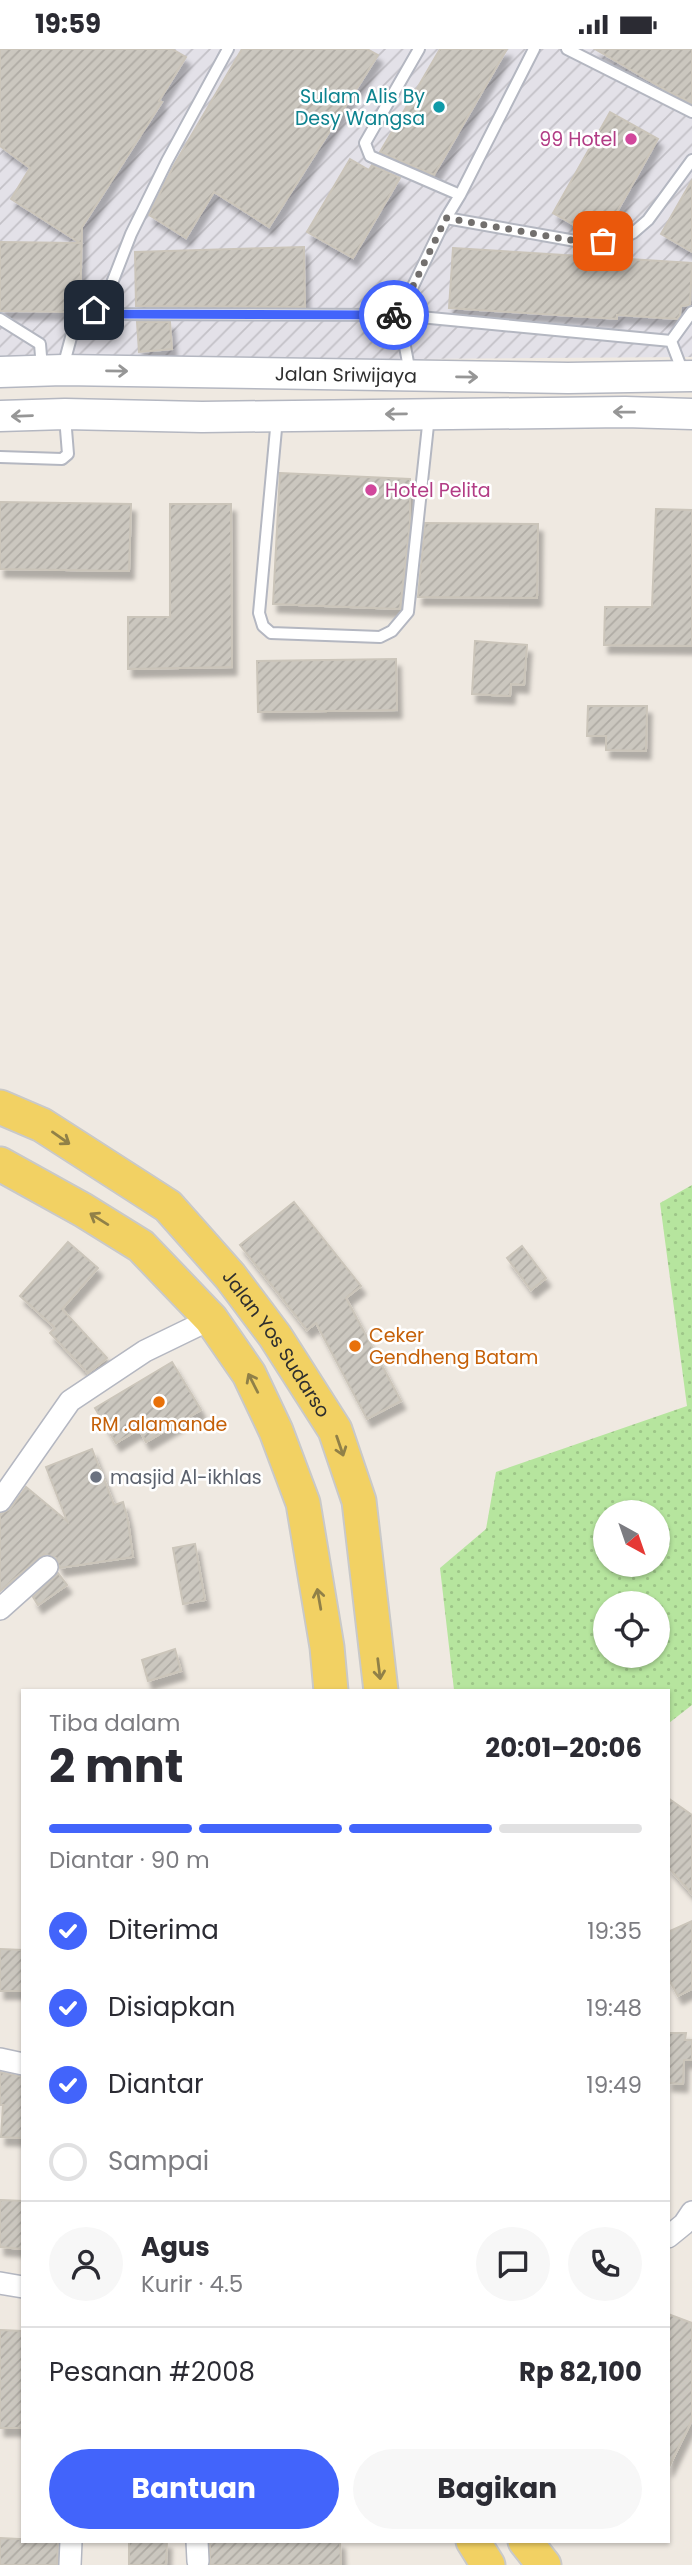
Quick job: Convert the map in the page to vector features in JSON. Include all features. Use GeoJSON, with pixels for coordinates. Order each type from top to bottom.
{"type":"FeatureCollection","features":[{"type":"Feature","properties":{"kind":"main road","name":"Jalan Sriwijaya"},"geometry":{"type":"LineString","coordinates":[[0,372],[52,370],[568,378],[688,376]]}},
{"type":"Feature","properties":{"kind":"main road"},"geometry":{"type":"LineString","coordinates":[[202,372],[202,417]]}},
{"type":"Feature","properties":{"kind":"main road","name":"Jalan Sriwijaya"},"geometry":{"type":"LineString","coordinates":[[0,416],[692,414]]}},
{"type":"Feature","properties":{"kind":"main road","name":"Jalan Yos Sudarso"},"geometry":{"type":"LineString","coordinates":[[0,1107],[42,1125],[168,1206],[230,1276],[275,1336],[335,1430],[359,1501],[382,1689]]}},
{"type":"Feature","properties":{"kind":"main road","name":"Jalan Yos Sudarso"},"geometry":{"type":"LineString","coordinates":[[0,1164],[141,1246],[211,1318],[249,1374],[276,1431],[303,1503],[327,1647],[331,1689]]}},
{"type":"Feature","properties":{"kind":"main road"},"geometry":{"type":"LineString","coordinates":[[474,2543],[488,2565]]}},
{"type":"Feature","properties":{"kind":"main road"},"geometry":{"type":"LineString","coordinates":[[527,2543],[544,2565]]}},
{"type":"Feature","properties":{"kind":"street"},"geometry":{"type":"LineString","coordinates":[[0,1501],[70,1401],[145,1351],[211,1318]]}},
{"type":"Feature","properties":{"kind":"street"},"geometry":{"type":"LineString","coordinates":[[0,1609],[47,1567]]}},
{"type":"Feature","properties":{"kind":"street"},"geometry":{"type":"LineString","coordinates":[[0,2060],[21,2064]]}},
{"type":"Feature","properties":{"kind":"street"},"geometry":{"type":"LineString","coordinates":[[670,2235],[684,2224],[692,2212]]}},
{"type":"Feature","properties":{"kind":"street"},"geometry":{"type":"LineString","coordinates":[[0,2283],[21,2287]]}},
{"type":"Feature","properties":{"kind":"street"},"geometry":{"type":"LineString","coordinates":[[70,2565],[71,2543]]}},
{"type":"Feature","properties":{"kind":"lane"},"geometry":{"type":"LineString","coordinates":[[100,314],[131,234],[228,49]]}},
{"type":"Feature","properties":{"kind":"lane"},"geometry":{"type":"LineString","coordinates":[[419,49],[365,143],[366,150],[370,156],[460,195]]}},
{"type":"Feature","properties":{"kind":"lane"},"geometry":{"type":"LineString","coordinates":[[411,376],[399,315],[534,49]]}},
{"type":"Feature","properties":{"kind":"lane"},"geometry":{"type":"LineString","coordinates":[[567,49],[692,112]]}},
{"type":"Feature","properties":{"kind":"lane"},"geometry":{"type":"LineString","coordinates":[[446,218],[587,243],[618,240],[633,233],[648,220],[692,160]]}},
{"type":"Feature","properties":{"kind":"lane"},"geometry":{"type":"LineString","coordinates":[[52,370],[73,330],[94,310],[100,314],[399,315],[671,341]]}},
{"type":"Feature","properties":{"kind":"lane"},"geometry":{"type":"LineString","coordinates":[[671,341],[692,312]]}},
{"type":"Feature","properties":{"kind":"lane"},"geometry":{"type":"LineString","coordinates":[[0,319],[40,344],[52,370]]}},
{"type":"Feature","properties":{"kind":"lane"},"geometry":{"type":"LineString","coordinates":[[671,341],[688,376]]}},
{"type":"Feature","properties":{"kind":"lane"},"geometry":{"type":"LineString","coordinates":[[278,416],[259,613],[263,626],[271,633],[380,637],[392,631],[408,611],[429,413]]}},
{"type":"Feature","properties":{"kind":"lane"},"geometry":{"type":"LineString","coordinates":[[0,457],[62,460],[68,454],[65,414]]}},
{"type":"Feature","properties":{"kind":"shaded area"},"geometry":{"type":"Polygon","coordinates":[[[0,49],[692,49],[692,357],[0,362],[0,49]]]}},
{"type":"Feature","properties":{"kind":"green space"},"geometry":{"type":"Polygon","coordinates":[[[692,1185],[692,1705],[670,1722],[670,1689],[454,1689],[440,1568],[486,1529],[496,1472],[687,1406],[660,1203],[692,1185]]]}},
{"type":"Feature","properties":{"kind":"building"},"geometry":{"type":"Polygon","coordinates":[[[0,49],[172,49],[186,57],[159,101],[162,102],[82,227],[80,312],[0,311],[0,242],[80,243],[11,199],[30,168],[0,146],[0,49]]]}},
{"type":"Feature","properties":{"kind":"building"},"geometry":{"type":"Polygon","coordinates":[[[242,49],[367,49],[378,55],[269,227],[214,192],[186,238],[149,215],[174,165],[242,49]]]}},
{"type":"Feature","properties":{"kind":"building"},"geometry":{"type":"Polygon","coordinates":[[[440,49],[507,49],[434,175],[380,152],[440,49]]]}},
{"type":"Feature","properties":{"kind":"building"},"geometry":{"type":"Polygon","coordinates":[[[595,49],[692,49],[692,103],[671,93],[595,49]]]}},
{"type":"Feature","properties":{"kind":"building"},"geometry":{"type":"Polygon","coordinates":[[[610,112],[658,139],[605,233],[592,235],[553,213],[610,112]]]}},
{"type":"Feature","properties":{"kind":"building"},"geometry":{"type":"Polygon","coordinates":[[[350,159],[369,170],[372,165],[400,178],[353,258],[307,232],[350,159]]]}},
{"type":"Feature","properties":{"kind":"building"},"geometry":{"type":"Polygon","coordinates":[[[692,180],[692,252],[661,234],[692,180]]]}},
{"type":"Feature","properties":{"kind":"building"},"geometry":{"type":"Polygon","coordinates":[[[304,247],[305,307],[136,306],[135,252],[304,247]]]}},
{"type":"Feature","properties":{"kind":"building"},"geometry":{"type":"Polygon","coordinates":[[[453,248],[692,263],[690,305],[681,306],[677,319],[617,315],[617,319],[449,308],[453,248]]]}},
{"type":"Feature","properties":{"kind":"building"},"geometry":{"type":"Polygon","coordinates":[[[137,322],[170,322],[172,349],[139,352],[137,322]]]}},
{"type":"Feature","properties":{"kind":"building"},"geometry":{"type":"Polygon","coordinates":[[[280,473],[410,479],[410,523],[400,609],[273,604],[280,473]]]}},
{"type":"Feature","properties":{"kind":"building"},"geometry":{"type":"Polygon","coordinates":[[[0,502],[131,504],[129,571],[0,569],[0,502]]]}},
{"type":"Feature","properties":{"kind":"building"},"geometry":{"type":"Polygon","coordinates":[[[170,504],[231,504],[232,667],[128,669],[128,617],[170,617],[170,504]]]}},
{"type":"Feature","properties":{"kind":"building"},"geometry":{"type":"Polygon","coordinates":[[[656,509],[692,510],[692,646],[604,645],[605,607],[652,607],[656,509]]]}},
{"type":"Feature","properties":{"kind":"building"},"geometry":{"type":"Polygon","coordinates":[[[425,523],[538,524],[537,598],[418,597],[425,523]]]}},
{"type":"Feature","properties":{"kind":"building"},"geometry":{"type":"Polygon","coordinates":[[[475,641],[527,645],[524,685],[511,684],[510,696],[472,694],[475,641]]]}},
{"type":"Feature","properties":{"kind":"building"},"geometry":{"type":"Polygon","coordinates":[[[396,659],[397,710],[258,712],[257,661],[396,659]]]}},
{"type":"Feature","properties":{"kind":"building"},"geometry":{"type":"Polygon","coordinates":[[[588,706],[647,706],[646,751],[606,750],[606,736],[587,736],[588,706]]]}},
{"type":"Feature","properties":{"kind":"building"},"geometry":{"type":"Polygon","coordinates":[[[294,1202],[361,1286],[346,1298],[401,1401],[367,1419],[316,1323],[307,1330],[240,1245],[294,1202]]]}},
{"type":"Feature","properties":{"kind":"building"},"geometry":{"type":"Polygon","coordinates":[[[68,1242],[98,1268],[62,1309],[107,1358],[88,1373],[50,1333],[55,1328],[20,1296],[68,1242]]]}},
{"type":"Feature","properties":{"kind":"building"},"geometry":{"type":"Polygon","coordinates":[[[522,1246],[546,1278],[531,1290],[507,1258],[522,1246]]]}},
{"type":"Feature","properties":{"kind":"building","name":"RM .alamande"},"geometry":{"type":"Polygon","coordinates":[[[172,1362],[201,1410],[146,1442],[139,1429],[116,1443],[95,1408],[172,1362]]]}},
{"type":"Feature","properties":{"kind":"building"},"geometry":{"type":"Polygon","coordinates":[[[92,1449],[114,1505],[123,1502],[133,1557],[60,1568],[56,1558],[44,1554],[0,1591],[0,1514],[10,1509],[26,1487],[67,1521],[46,1467],[92,1449]]]}},
{"type":"Feature","properties":{"kind":"building"},"geometry":{"type":"Polygon","coordinates":[[[195,1544],[205,1600],[183,1604],[173,1548],[195,1544]]]}},
{"type":"Feature","properties":{"kind":"building"},"geometry":{"type":"Polygon","coordinates":[[[58,1573],[67,1585],[38,1605],[33,1597],[58,1573]]]}},
{"type":"Feature","properties":{"kind":"building"},"geometry":{"type":"Polygon","coordinates":[[[175,1649],[181,1671],[148,1681],[142,1660],[175,1649]]]}},
{"type":"Feature","properties":{"kind":"building"},"geometry":{"type":"Polygon","coordinates":[[[670,1799],[692,1815],[692,1894],[670,1869],[670,1799]]]}},
{"type":"Feature","properties":{"kind":"building"},"geometry":{"type":"Polygon","coordinates":[[[692,1921],[692,1989],[678,1996],[670,1982],[670,1931],[692,1921]]]}},
{"type":"Feature","properties":{"kind":"building"},"geometry":{"type":"Polygon","coordinates":[[[0,1949],[21,1950],[21,1991],[0,1991],[0,1949]]]}},
{"type":"Feature","properties":{"kind":"building"},"geometry":{"type":"Polygon","coordinates":[[[670,2033],[686,2033],[685,2040],[692,2040],[692,2060],[684,2060],[683,2084],[670,2083],[670,2033]]]}},
{"type":"Feature","properties":{"kind":"building"},"geometry":{"type":"Polygon","coordinates":[[[0,2072],[21,2077],[21,2138],[1,2137],[3,2105],[0,2105],[0,2072]]]}},
{"type":"Feature","properties":{"kind":"building"},"geometry":{"type":"Polygon","coordinates":[[[0,2200],[21,2201],[21,2249],[0,2247],[0,2200]]]}},
{"type":"Feature","properties":{"kind":"building"},"geometry":{"type":"Polygon","coordinates":[[[670,2315],[692,2323],[692,2420],[670,2465],[670,2315]]]}},
{"type":"Feature","properties":{"kind":"building"},"geometry":{"type":"Polygon","coordinates":[[[0,2330],[21,2331],[21,2428],[0,2428],[0,2330]]]}},
{"type":"Feature","properties":{"kind":"building"},"geometry":{"type":"Polygon","coordinates":[[[0,2538],[21,2539],[21,2543],[58,2543],[57,2565],[0,2565],[0,2538]]]}},
{"type":"Feature","properties":{"kind":"building"},"geometry":{"type":"Polygon","coordinates":[[[129,2543],[167,2543],[166,2565],[129,2565],[129,2543]]]}},
{"type":"Feature","properties":{"kind":"building"},"geometry":{"type":"Polygon","coordinates":[[[210,2543],[340,2543],[341,2565],[210,2565],[210,2543]]]}},
{"type":"Feature","properties":{"kind":"way so far"},"geometry":{"type":"LineString","coordinates":[[394,315],[399,315],[446,218],[587,243],[603,241]]}},
{"type":"Feature","properties":{"kind":"place","name":"Sulam Alis By Desy Wangsa"},"geometry":{"type":"Point","coordinates":[439,107]}},
{"type":"Feature","properties":{"kind":"place","name":"99 Hotel"},"geometry":{"type":"Point","coordinates":[631,139]}},
{"type":"Feature","properties":{"kind":"place","name":"Hotel Pelita"},"geometry":{"type":"Point","coordinates":[371,490]}},
{"type":"Feature","properties":{"kind":"place","name":"Ceker Gendheng Batam"},"geometry":{"type":"Point","coordinates":[355,1346]}},
{"type":"Feature","properties":{"kind":"place","name":"RM .alamande"},"geometry":{"type":"Point","coordinates":[159,1402]}},
{"type":"Feature","properties":{"kind":"place","name":"masjid Al-ikhlas"},"geometry":{"type":"Point","coordinates":[96,1477]}},
{"type":"Feature","properties":{"kind":"route"},"geometry":{"type":"LineString","coordinates":[[94,310],[100,314],[394,315]]}}]}
